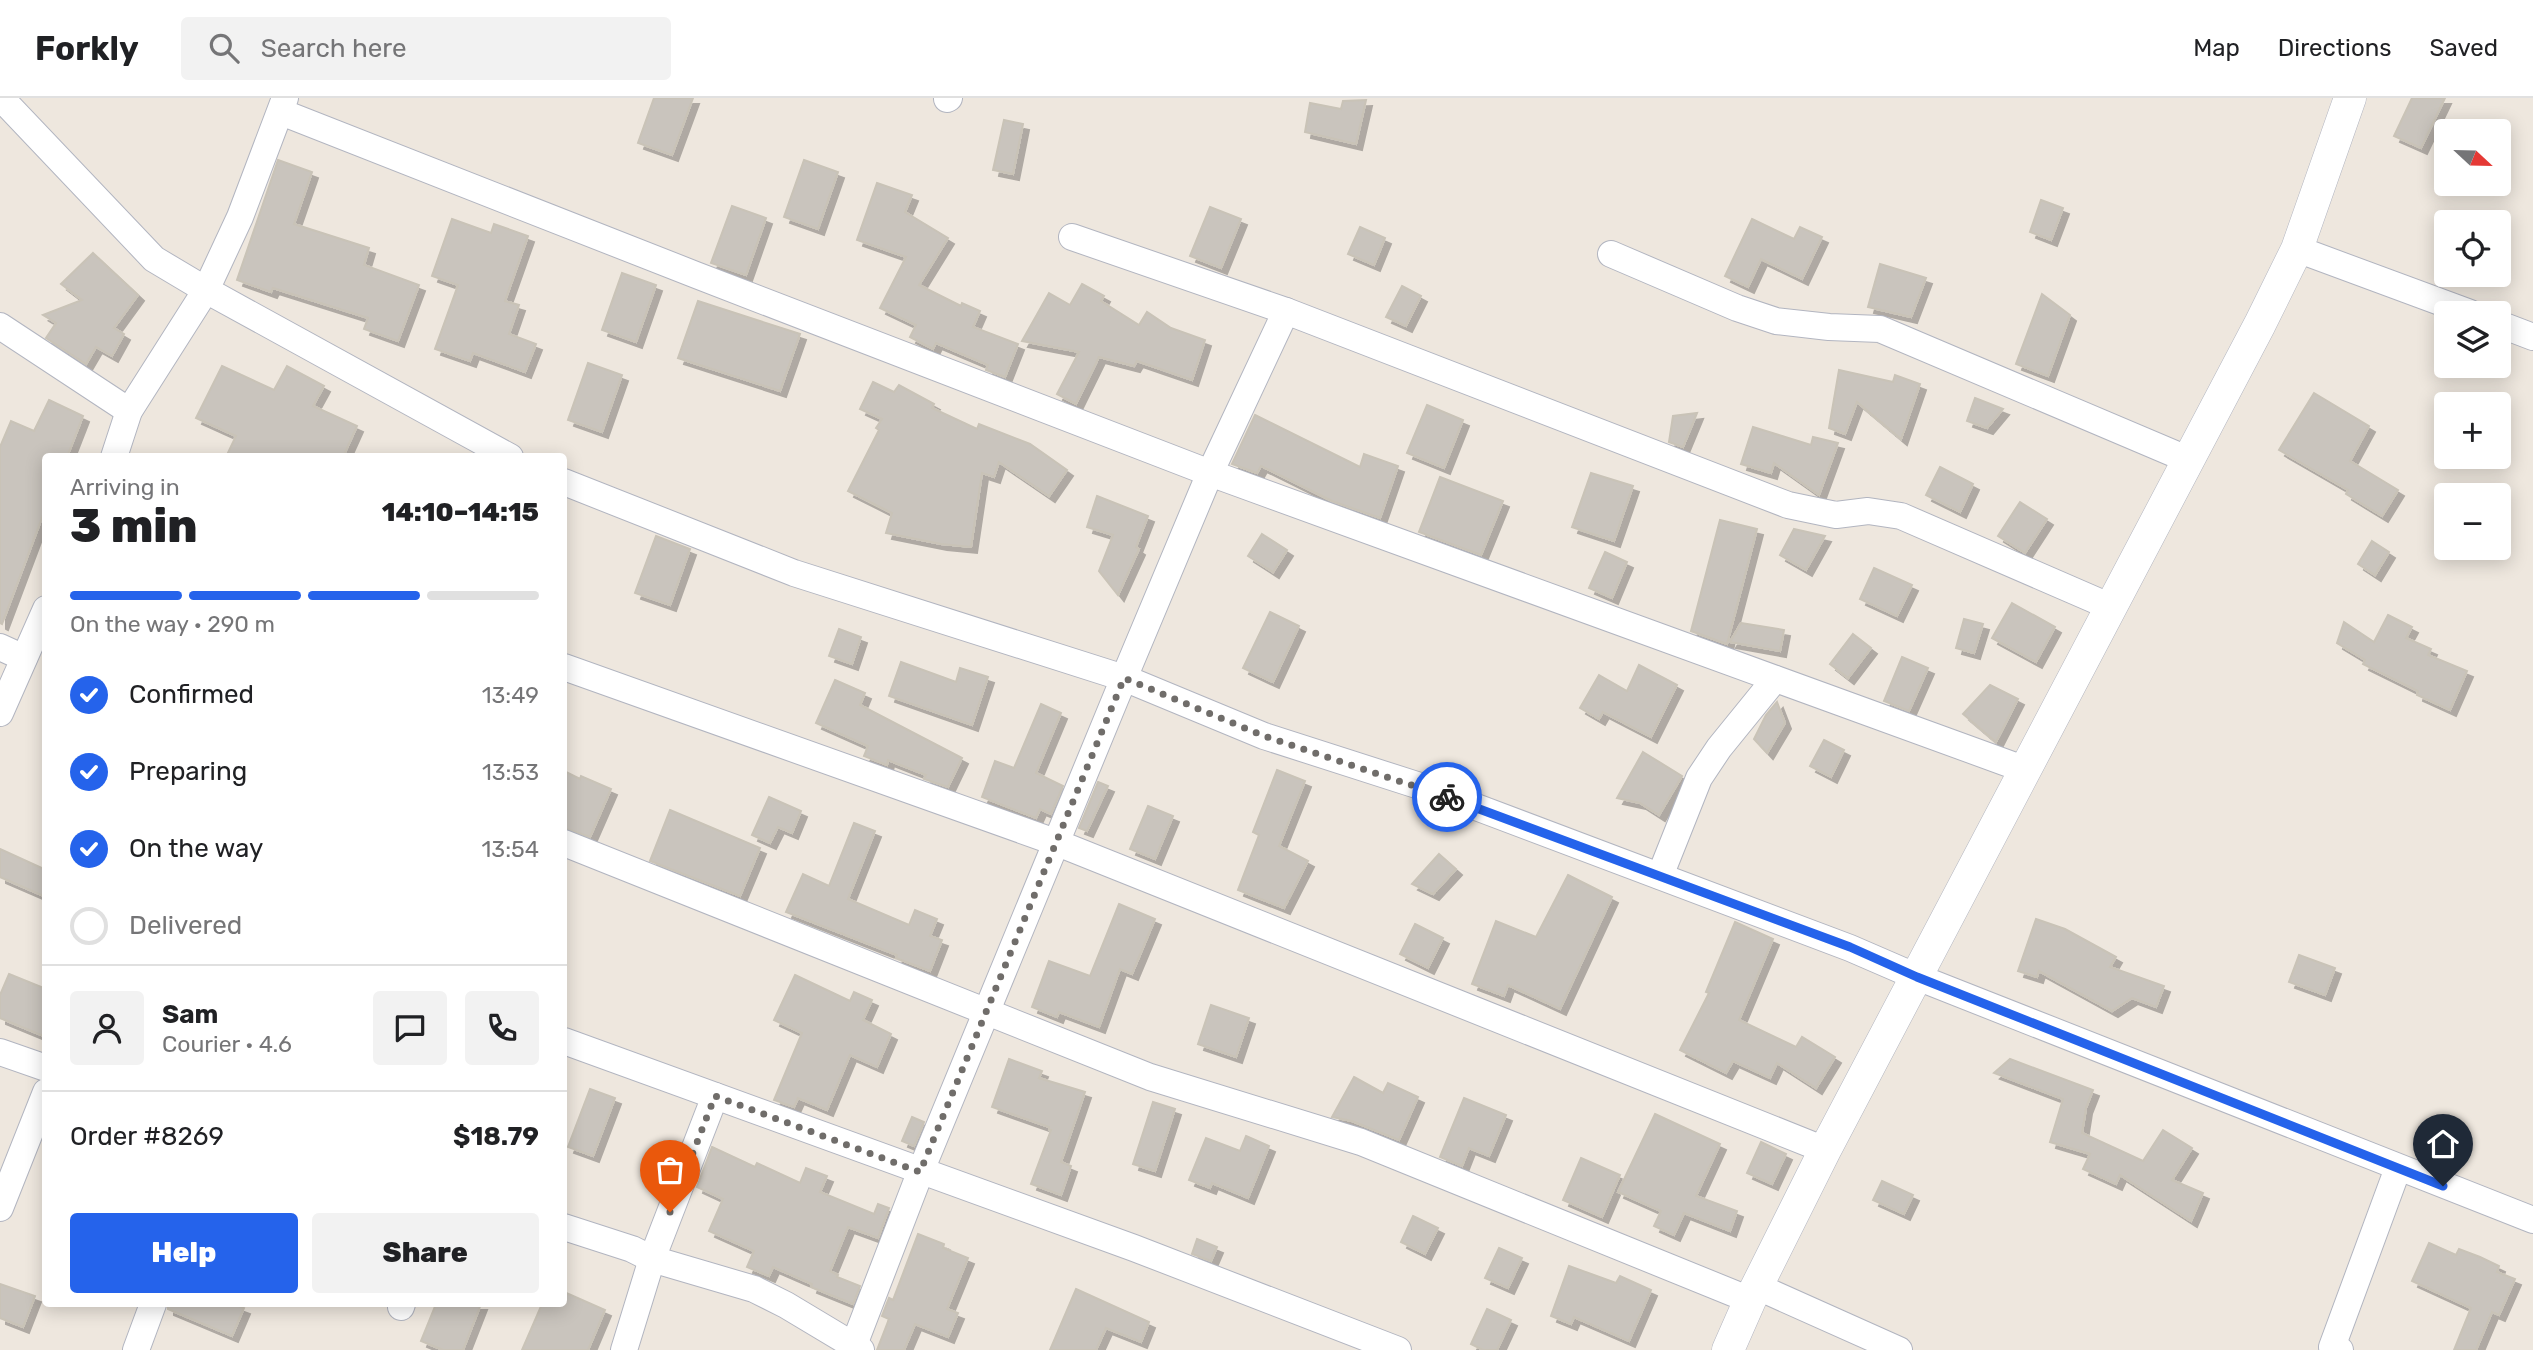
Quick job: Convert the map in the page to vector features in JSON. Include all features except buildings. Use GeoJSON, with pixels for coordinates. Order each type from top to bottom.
{"type":"FeatureCollection","features":[{"type":"Feature","properties":{"kind":"street"},"geometry":{"type":"LineString","coordinates":[[1,98],[154,259],[503,453]]}},
{"type":"Feature","properties":{"kind":"street"},"geometry":{"type":"LineString","coordinates":[[1728,1350],[1825,1150],[2189,460],[2297,249],[2350,98]]}},
{"type":"Feature","properties":{"kind":"street"},"geometry":{"type":"LineString","coordinates":[[115,453],[129,411],[206,290],[240,217],[283,105],[695,275],[1210,473],[2026,770]]}},
{"type":"Feature","properties":{"kind":"street"},"geometry":{"type":"LineString","coordinates":[[1072,237],[1286,311],[1788,505],[1836,515],[1868,511],[1901,516],[2111,607]]}},
{"type":"Feature","properties":{"kind":"street"},"geometry":{"type":"LineString","coordinates":[[2297,249],[2438,301]]}},
{"type":"Feature","properties":{"kind":"street"},"geometry":{"type":"LineString","coordinates":[[1611,254],[1737,308],[1776,321],[1880,329],[2189,460]]}},
{"type":"Feature","properties":{"kind":"street"},"geometry":{"type":"LineString","coordinates":[[567,1228],[632,1249],[652,1259],[754,1289],[786,1305],[855,1349],[920,1172],[1055,842],[1210,473],[1286,311]]}},
{"type":"Feature","properties":{"kind":"street"},"geometry":{"type":"LineString","coordinates":[[0,326],[129,411]]}},
{"type":"Feature","properties":{"kind":"street"},"geometry":{"type":"LineString","coordinates":[[2511,329],[2533,337]]}},
{"type":"Feature","properties":{"kind":"street"},"geometry":{"type":"LineString","coordinates":[[567,483],[794,573],[1124,678],[1264,736],[1423,788],[1850,947],[1917,977],[2533,1220]]}},
{"type":"Feature","properties":{"kind":"street"},"geometry":{"type":"LineString","coordinates":[[0,713],[24,658],[42,627]]}},
{"type":"Feature","properties":{"kind":"street"},"geometry":{"type":"LineString","coordinates":[[0,647],[24,658]]}},
{"type":"Feature","properties":{"kind":"street"},"geometry":{"type":"LineString","coordinates":[[567,668],[1055,842],[1825,1150]]}},
{"type":"Feature","properties":{"kind":"street"},"geometry":{"type":"LineString","coordinates":[[1660,876],[1699,778],[1719,748],[1775,679]]}},
{"type":"Feature","properties":{"kind":"street"},"geometry":{"type":"LineString","coordinates":[[567,844],[1150,1077],[1361,1142],[1899,1350]]}},
{"type":"Feature","properties":{"kind":"street"},"geometry":{"type":"LineString","coordinates":[[567,1042],[1134,1248],[1398,1350]]}},
{"type":"Feature","properties":{"kind":"street"},"geometry":{"type":"LineString","coordinates":[[0,1052],[42,1067]]}},
{"type":"Feature","properties":{"kind":"street"},"geometry":{"type":"LineString","coordinates":[[624,1350],[652,1259],[715,1096]]}},
{"type":"Feature","properties":{"kind":"street"},"geometry":{"type":"LineString","coordinates":[[0,1208],[42,1102]]}},
{"type":"Feature","properties":{"kind":"street"},"geometry":{"type":"LineString","coordinates":[[2334,1349],[2398,1168]]}},
{"type":"Feature","properties":{"kind":"street"},"geometry":{"type":"LineString","coordinates":[[136,1350],[152,1307]]}},
{"type":"Feature","properties":{"kind":"way so far"},"geometry":{"type":"LineString","coordinates":[[670,1212],[715,1096],[920,1172],[1124,678],[1264,736],[1447,797]]}},
{"type":"Feature","properties":{"kind":"route"},"geometry":{"type":"LineString","coordinates":[[1447,797],[1850,947],[1917,977],[2443,1186]]}}]}
